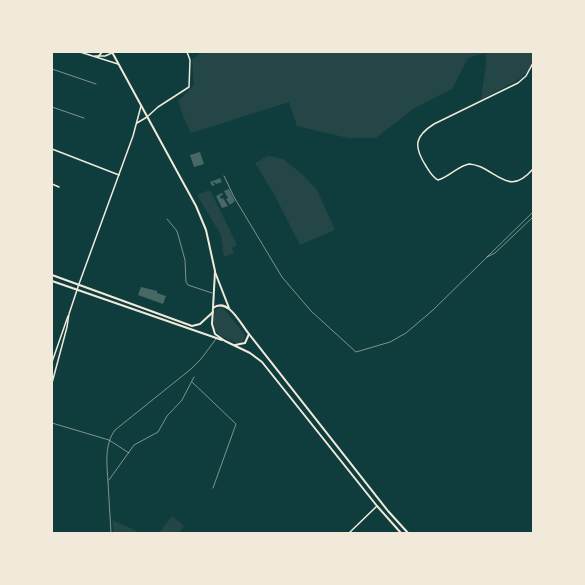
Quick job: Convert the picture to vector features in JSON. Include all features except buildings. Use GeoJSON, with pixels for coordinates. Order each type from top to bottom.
{"type":"FeatureCollection","features":[{"type":"Feature","properties":{"kind":"main road"},"geometry":{"type":"LineString","coordinates":[[98,56],[102,52]]}},
{"type":"Feature","properties":{"kind":"main road"},"geometry":{"type":"LineString","coordinates":[[112,52],[203,221],[209,240],[215,271],[229,308],[388,511],[408,533]]}},
{"type":"Feature","properties":{"kind":"main road"},"geometry":{"type":"LineString","coordinates":[[215,271],[212,324],[214,332],[217,336],[225,341]]}},
{"type":"Feature","properties":{"kind":"main road"},"geometry":{"type":"LineString","coordinates":[[52,275],[192,326],[200,324],[213,312]]}},
{"type":"Feature","properties":{"kind":"main road"},"geometry":{"type":"LineString","coordinates":[[52,281],[225,341],[257,357],[315,426],[377,506],[401,533]]}},
{"type":"Feature","properties":{"kind":"main road"},"geometry":{"type":"LineString","coordinates":[[213,308],[220,304],[229,308]]}},
{"type":"Feature","properties":{"kind":"main road"},"geometry":{"type":"LineString","coordinates":[[235,345],[245,343],[249,334]]}},
{"type":"Feature","properties":{"kind":"street"},"geometry":{"type":"LineString","coordinates":[[80,52],[119,64]]}},
{"type":"Feature","properties":{"kind":"street"},"geometry":{"type":"LineString","coordinates":[[92,56],[105,56],[112,52]]}},
{"type":"Feature","properties":{"kind":"street"},"geometry":{"type":"LineString","coordinates":[[137,123],[148,117],[158,107],[188,88],[190,85],[190,60],[187,52]]}},
{"type":"Feature","properties":{"kind":"street"},"geometry":{"type":"LineString","coordinates":[[533,63],[526,76],[518,83],[434,124],[422,133],[418,142],[420,158],[433,176],[438,180],[469,164],[478,166],[506,181],[512,182],[522,179],[533,169]]}},
{"type":"Feature","properties":{"kind":"street"},"geometry":{"type":"LineString","coordinates":[[52,362],[53,355],[119,175],[137,123],[141,106]]}},
{"type":"Feature","properties":{"kind":"street"},"geometry":{"type":"LineString","coordinates":[[52,149],[119,175]]}},
{"type":"Feature","properties":{"kind":"street"},"geometry":{"type":"LineString","coordinates":[[52,184],[59,187]]}},
{"type":"Feature","properties":{"kind":"street"},"geometry":{"type":"LineString","coordinates":[[52,382],[68,327],[69,314]]}},
{"type":"Feature","properties":{"kind":"street"},"geometry":{"type":"LineString","coordinates":[[349,533],[377,506]]}},
{"type":"Feature","properties":{"kind":"lane"},"geometry":{"type":"LineString","coordinates":[[52,69],[96,84]]}},
{"type":"Feature","properties":{"kind":"lane"},"geometry":{"type":"LineString","coordinates":[[52,107],[84,118]]}},
{"type":"Feature","properties":{"kind":"lane"},"geometry":{"type":"LineString","coordinates":[[224,176],[234,197],[282,277],[311,311],[356,352],[390,342],[406,333],[433,310],[533,212]]}},
{"type":"Feature","properties":{"kind":"lane"},"geometry":{"type":"LineString","coordinates":[[486,258],[495,253],[533,217]]}},
{"type":"Feature","properties":{"kind":"lane"},"geometry":{"type":"LineString","coordinates":[[167,219],[177,231],[185,260],[186,282],[188,285],[213,294]]}},
{"type":"Feature","properties":{"kind":"lane"},"geometry":{"type":"LineString","coordinates":[[111,533],[107,454],[111,436],[118,427],[148,405],[191,369],[201,359],[216,339]]}},
{"type":"Feature","properties":{"kind":"lane"},"geometry":{"type":"LineString","coordinates":[[108,482],[136,443],[158,432],[167,416],[182,400],[194,377]]}},
{"type":"Feature","properties":{"kind":"lane"},"geometry":{"type":"LineString","coordinates":[[191,381],[236,424],[213,488]]}},
{"type":"Feature","properties":{"kind":"lane"},"geometry":{"type":"LineString","coordinates":[[52,423],[109,440],[129,453]]}},
{"type":"Feature","properties":{"kind":"shaded area"},"geometry":{"type":"Polygon","coordinates":[[[203,52],[533,52],[533,66],[521,78],[481,100],[486,53],[468,58],[452,89],[413,109],[376,138],[348,138],[297,126],[289,102],[191,133],[178,101],[194,85],[192,59],[203,52]]]}},
{"type":"Feature","properties":{"kind":"shaded area"},"geometry":{"type":"Polygon","coordinates":[[[268,156],[283,159],[303,175],[317,190],[335,230],[300,245],[274,194],[255,163],[268,156]]]}},
{"type":"Feature","properties":{"kind":"shaded area"},"geometry":{"type":"Polygon","coordinates":[[[210,190],[237,245],[232,248],[234,253],[224,257],[221,235],[197,195],[210,190]]]}},
{"type":"Feature","properties":{"kind":"shaded area"},"geometry":{"type":"Polygon","coordinates":[[[220,307],[223,308],[245,335],[240,344],[227,339],[215,330],[215,310],[220,307]]]}},
{"type":"Feature","properties":{"kind":"shaded area"},"geometry":{"type":"Polygon","coordinates":[[[172,516],[184,526],[179,533],[159,533],[172,516]]]}},
{"type":"Feature","properties":{"kind":"shaded area"},"geometry":{"type":"Polygon","coordinates":[[[112,520],[141,533],[114,533],[112,520]]]}}]}
